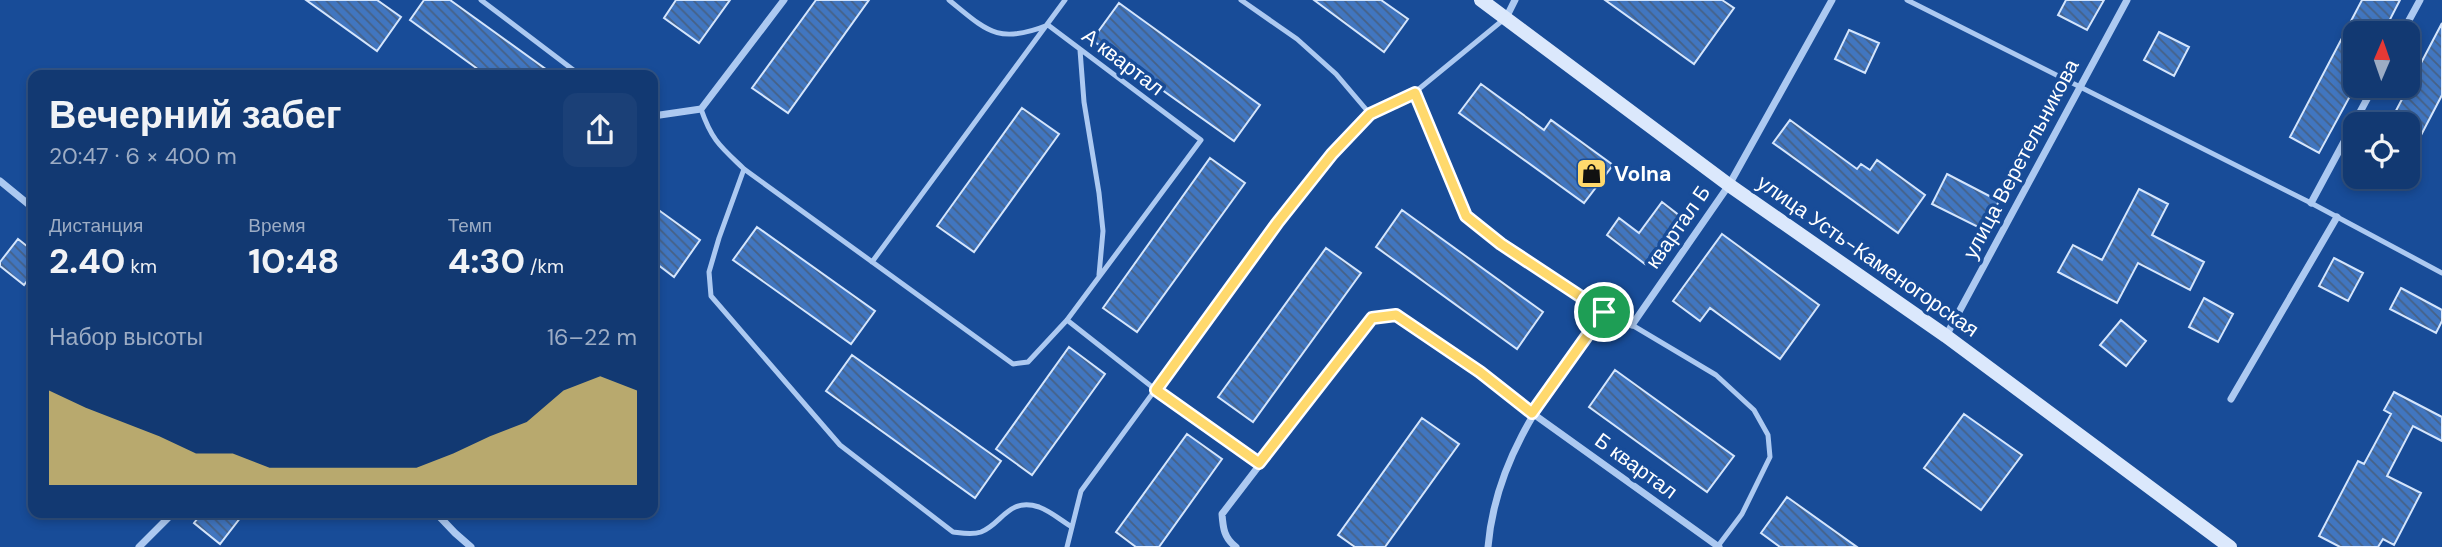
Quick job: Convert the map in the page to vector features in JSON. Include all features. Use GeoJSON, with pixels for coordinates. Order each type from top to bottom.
{"type":"FeatureCollection","features":[{"type":"Feature","properties":{"kind":"street"},"geometry":{"type":"LineString","coordinates":[[658,115],[701,109],[784,0]]}},
{"type":"Feature","properties":{"kind":"street","name":"улица Усть-Каменогорская"},"geometry":{"type":"LineString","coordinates":[[1481,0],[1729,185],[1946,335],[2230,547]]}},
{"type":"Feature","properties":{"kind":"street"},"geometry":{"type":"LineString","coordinates":[[1506,18],[1515,0]]}},
{"type":"Feature","properties":{"kind":"street","name":"квартал Б"},"geometry":{"type":"LineString","coordinates":[[1632,325],[1729,185],[1832,0]]}},
{"type":"Feature","properties":{"kind":"street","name":"улица Веретельникова"},"geometry":{"type":"LineString","coordinates":[[1946,335],[2127,0]]}},
{"type":"Feature","properties":{"kind":"street"},"geometry":{"type":"LineString","coordinates":[[2409,21],[2420,0]]}},
{"type":"Feature","properties":{"kind":"street"},"geometry":{"type":"LineString","coordinates":[[2311,203],[2368,98]]}},
{"type":"Feature","properties":{"kind":"street"},"geometry":{"type":"LineString","coordinates":[[0,181],[28,204]]}},
{"type":"Feature","properties":{"kind":"street"},"geometry":{"type":"LineString","coordinates":[[2231,399],[2337,217]]}},
{"type":"Feature","properties":{"kind":"street"},"geometry":{"type":"LineString","coordinates":[[1488,547],[1504,472],[1532,413],[1604,312]]}},
{"type":"Feature","properties":{"kind":"street","name":"Б квартал"},"geometry":{"type":"LineString","coordinates":[[1236,547],[1229,542],[1223,529],[1222,514],[1372,318],[1396,315],[1480,372],[1532,413],[1718,547]]}},
{"type":"Feature","properties":{"kind":"street"},"geometry":{"type":"LineString","coordinates":[[139,547],[168,518]]}},
{"type":"Feature","properties":{"kind":"street"},"geometry":{"type":"LineString","coordinates":[[441,518],[471,547]]}},
{"type":"Feature","properties":{"kind":"lane"},"geometry":{"type":"LineString","coordinates":[[481,0],[573,70]]}},
{"type":"Feature","properties":{"kind":"lane"},"geometry":{"type":"LineString","coordinates":[[949,0],[982,26],[1000,34],[1014,36],[1048,25]]}},
{"type":"Feature","properties":{"kind":"lane"},"geometry":{"type":"LineString","coordinates":[[872,262],[1065,0]]}},
{"type":"Feature","properties":{"kind":"lane"},"geometry":{"type":"LineString","coordinates":[[1241,0],[1297,39],[1336,74],[1370,114]]}},
{"type":"Feature","properties":{"kind":"lane"},"geometry":{"type":"LineString","coordinates":[[1907,0],[2311,203],[2442,273]]}},
{"type":"Feature","properties":{"kind":"lane"},"geometry":{"type":"LineString","coordinates":[[1067,547],[1082,491],[1278,222],[1332,154],[1370,114],[1415,93],[1506,18]]}},
{"type":"Feature","properties":{"kind":"lane","name":"А квартал"},"geometry":{"type":"LineString","coordinates":[[1048,25],[1201,140],[1099,278]]}},
{"type":"Feature","properties":{"kind":"lane"},"geometry":{"type":"LineString","coordinates":[[701,109],[708,131],[715,141],[744,169],[1013,364],[1028,362],[1067,320],[1099,278],[1103,231],[1084,102],[1080,50]]}},
{"type":"Feature","properties":{"kind":"lane"},"geometry":{"type":"LineString","coordinates":[[1415,93],[1466,216],[1501,244],[1604,312],[1632,325],[1716,375],[1754,410],[1768,435],[1770,457],[1742,514],[1718,547]]}},
{"type":"Feature","properties":{"kind":"lane"},"geometry":{"type":"LineString","coordinates":[[744,169],[709,272],[710,296],[840,445],[953,532],[982,532],[1011,508],[1026,505],[1039,507],[1072,527]]}},
{"type":"Feature","properties":{"kind":"lane"},"geometry":{"type":"LineString","coordinates":[[1067,320],[1156,390],[1259,463]]}},
{"type":"Feature","properties":{"kind":"building"},"geometry":{"type":"Polygon","coordinates":[[[306,0],[377,0],[401,17],[377,51],[306,0]]]}},
{"type":"Feature","properties":{"kind":"building"},"geometry":{"type":"Polygon","coordinates":[[[424,0],[450,0],[547,70],[479,70],[410,20],[424,0]]]}},
{"type":"Feature","properties":{"kind":"building"},"geometry":{"type":"Polygon","coordinates":[[[676,0],[730,0],[699,43],[664,18],[676,0]]]}},
{"type":"Feature","properties":{"kind":"building"},"geometry":{"type":"Polygon","coordinates":[[[816,0],[869,0],[788,113],[752,88],[816,0]]]}},
{"type":"Feature","properties":{"kind":"building"},"geometry":{"type":"Polygon","coordinates":[[[1314,0],[1381,0],[1408,19],[1384,52],[1314,0]]]}},
{"type":"Feature","properties":{"kind":"building"},"geometry":{"type":"Polygon","coordinates":[[[1605,0],[1722,0],[1734,8],[1694,64],[1605,0]]]}},
{"type":"Feature","properties":{"kind":"building"},"geometry":{"type":"Polygon","coordinates":[[[2066,0],[2104,0],[2087,30],[2058,15],[2066,0]]]}},
{"type":"Feature","properties":{"kind":"building"},"geometry":{"type":"Polygon","coordinates":[[[2362,0],[2400,0],[2389,21],[2351,21],[2362,0]]]}},
{"type":"Feature","properties":{"kind":"building"},"geometry":{"type":"Polygon","coordinates":[[[1119,3],[1260,105],[1234,141],[1092,40],[1119,3]]]}},
{"type":"Feature","properties":{"kind":"building"},"geometry":{"type":"Polygon","coordinates":[[[2442,23],[2442,95],[2420,137],[2420,112],[2395,112],[2403,98],[2420,98],[2420,65],[2442,23]]]}},
{"type":"Feature","properties":{"kind":"building"},"geometry":{"type":"Polygon","coordinates":[[[1849,30],[1879,43],[1865,73],[1835,59],[1849,30]]]}},
{"type":"Feature","properties":{"kind":"building"},"geometry":{"type":"Polygon","coordinates":[[[2159,32],[2189,47],[2174,76],[2144,60],[2159,32]]]}},
{"type":"Feature","properties":{"kind":"building"},"geometry":{"type":"Polygon","coordinates":[[[2343,36],[2343,98],[2349,98],[2319,153],[2290,137],[2343,36]]]}},
{"type":"Feature","properties":{"kind":"building"},"geometry":{"type":"Polygon","coordinates":[[[1481,84],[1544,130],[1551,120],[1613,165],[1584,203],[1459,113],[1481,84]]]}},
{"type":"Feature","properties":{"kind":"building"},"geometry":{"type":"Polygon","coordinates":[[[1022,108],[1059,134],[974,252],[937,226],[1022,108]]]}},
{"type":"Feature","properties":{"kind":"building"},"geometry":{"type":"Polygon","coordinates":[[[1790,120],[1857,169],[1861,164],[1870,170],[1877,160],[1925,195],[1898,233],[1773,143],[1790,120]]]}},
{"type":"Feature","properties":{"kind":"building"},"geometry":{"type":"Polygon","coordinates":[[[1210,158],[1245,183],[1137,332],[1103,308],[1210,158]]]}},
{"type":"Feature","properties":{"kind":"building"},"geometry":{"type":"Polygon","coordinates":[[[1947,174],[1999,201],[1984,230],[1932,204],[1947,174]]]}},
{"type":"Feature","properties":{"kind":"building"},"geometry":{"type":"Polygon","coordinates":[[[2139,189],[2168,204],[2152,235],[2204,262],[2190,290],[2138,263],[2117,303],[2058,272],[2073,245],[2102,260],[2139,189]]]}},
{"type":"Feature","properties":{"kind":"building"},"geometry":{"type":"Polygon","coordinates":[[[1662,202],[1680,216],[1645,264],[1607,235],[1619,218],[1639,233],[1662,202]]]}},
{"type":"Feature","properties":{"kind":"building"},"geometry":{"type":"Polygon","coordinates":[[[658,210],[700,240],[674,277],[658,265],[658,210]]]}},
{"type":"Feature","properties":{"kind":"building"},"geometry":{"type":"Polygon","coordinates":[[[1402,210],[1543,312],[1517,349],[1376,247],[1402,210]]]}},
{"type":"Feature","properties":{"kind":"building"},"geometry":{"type":"Polygon","coordinates":[[[757,227],[875,311],[851,344],[733,260],[757,227]]]}},
{"type":"Feature","properties":{"kind":"building"},"geometry":{"type":"Polygon","coordinates":[[[1722,234],[1819,305],[1780,359],[1710,308],[1700,321],[1673,301],[1722,234]]]}},
{"type":"Feature","properties":{"kind":"building"},"geometry":{"type":"Polygon","coordinates":[[[18,239],[28,247],[28,280],[24,285],[0,266],[0,262],[18,239]]]}},
{"type":"Feature","properties":{"kind":"building"},"geometry":{"type":"Polygon","coordinates":[[[1326,248],[1361,273],[1253,422],[1218,397],[1326,248]]]}},
{"type":"Feature","properties":{"kind":"building"},"geometry":{"type":"Polygon","coordinates":[[[2334,258],[2363,273],[2348,301],[2319,286],[2334,258]]]}},
{"type":"Feature","properties":{"kind":"building"},"geometry":{"type":"Polygon","coordinates":[[[2401,288],[2442,310],[2442,321],[2436,333],[2390,309],[2401,288]]]}},
{"type":"Feature","properties":{"kind":"building"},"geometry":{"type":"Polygon","coordinates":[[[2204,298],[2233,314],[2218,342],[2189,327],[2204,298]]]}},
{"type":"Feature","properties":{"kind":"building"},"geometry":{"type":"Polygon","coordinates":[[[2121,320],[2146,341],[2126,366],[2100,345],[2121,320]]]}},
{"type":"Feature","properties":{"kind":"building"},"geometry":{"type":"Polygon","coordinates":[[[1069,347],[1105,374],[1032,475],[996,449],[1069,347]]]}},
{"type":"Feature","properties":{"kind":"building"},"geometry":{"type":"Polygon","coordinates":[[[852,355],[1001,461],[975,498],[826,391],[852,355]]]}},
{"type":"Feature","properties":{"kind":"building"},"geometry":{"type":"Polygon","coordinates":[[[1615,370],[1734,456],[1707,492],[1589,407],[1615,370]]]}},
{"type":"Feature","properties":{"kind":"building"},"geometry":{"type":"Polygon","coordinates":[[[2394,392],[2442,417],[2442,441],[2413,426],[2387,476],[2421,493],[2394,545],[2383,539],[2378,547],[2340,547],[2319,536],[2358,461],[2364,464],[2391,414],[2384,410],[2394,392]]]}},
{"type":"Feature","properties":{"kind":"building"},"geometry":{"type":"Polygon","coordinates":[[[1964,414],[2022,455],[1981,510],[1924,468],[1964,414]]]}},
{"type":"Feature","properties":{"kind":"building"},"geometry":{"type":"Polygon","coordinates":[[[1422,418],[1459,444],[1385,547],[1355,547],[1338,535],[1422,418]]]}},
{"type":"Feature","properties":{"kind":"building"},"geometry":{"type":"Polygon","coordinates":[[[1187,434],[1222,459],[1159,547],[1136,547],[1116,532],[1187,434]]]}},
{"type":"Feature","properties":{"kind":"building"},"geometry":{"type":"Polygon","coordinates":[[[1787,497],[1857,547],[1780,547],[1761,533],[1787,497]]]}},
{"type":"Feature","properties":{"kind":"building"},"geometry":{"type":"Polygon","coordinates":[[[198,518],[240,518],[220,544],[194,523],[198,518]]]}},
{"type":"Feature","properties":{"kind":"place","name":"Volna"},"geometry":{"type":"Point","coordinates":[1591,174]}},
{"type":"Feature","properties":{"kind":"route"},"geometry":{"type":"LineString","coordinates":[[1415,93],[1466,216],[1501,244],[1604,312],[1532,413],[1480,372],[1396,315],[1372,318],[1259,463],[1156,390],[1278,222],[1332,154],[1370,114],[1415,93]]}}]}
